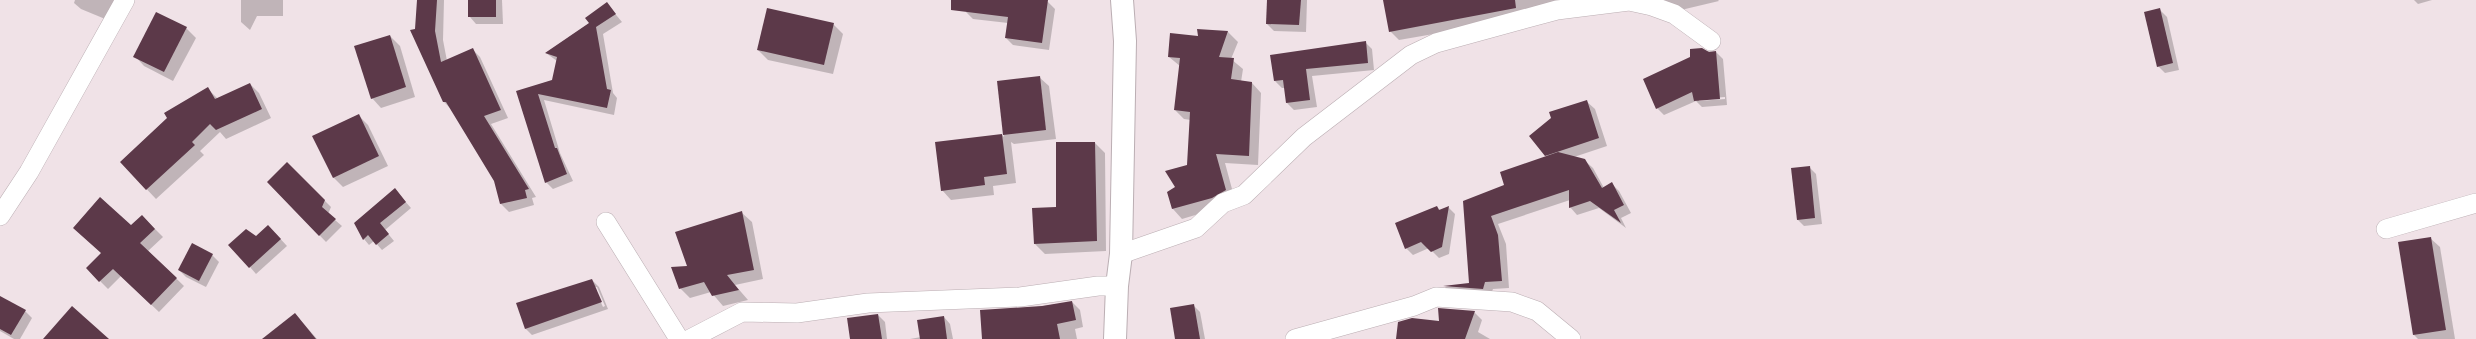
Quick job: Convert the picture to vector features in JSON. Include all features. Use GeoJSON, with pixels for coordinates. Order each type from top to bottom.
{"type":"FeatureCollection","features":[{"type":"Feature","properties":{"kind":"street"},"geometry":{"type":"LineString","coordinates":[[0,216],[29,172],[125,0]]}},
{"type":"Feature","properties":{"kind":"street"},"geometry":{"type":"LineString","coordinates":[[1115,339],[1117,286],[1121,254],[1125,41],[1122,0]]}},
{"type":"Feature","properties":{"kind":"street"},"geometry":{"type":"LineString","coordinates":[[1121,254],[1196,228],[1222,203],[1244,195],[1304,137],[1411,55],[1436,43],[1558,10],[1629,1],[1652,6],[1674,14],[1711,41]]}},
{"type":"Feature","properties":{"kind":"street"},"geometry":{"type":"LineString","coordinates":[[2386,229],[2476,203]]}},
{"type":"Feature","properties":{"kind":"street"},"geometry":{"type":"LineString","coordinates":[[606,222],[680,339]]}},
{"type":"Feature","properties":{"kind":"street"},"geometry":{"type":"LineString","coordinates":[[690,339],[742,312],[798,313],[868,303],[1020,297],[1098,286],[1117,286]]}},
{"type":"Feature","properties":{"kind":"street"},"geometry":{"type":"LineString","coordinates":[[1294,339],[1414,306],[1436,297],[1512,302],[1538,312],[1571,339]]}},
{"type":"Feature","properties":{"kind":"building"},"geometry":{"type":"Polygon","coordinates":[[[417,0],[437,0],[435,31],[441,62],[473,48],[501,110],[484,116],[529,189],[525,190],[527,198],[500,204],[494,181],[446,102],[443,102],[410,30],[415,29],[417,0]]]}},
{"type":"Feature","properties":{"kind":"building"},"geometry":{"type":"Polygon","coordinates":[[[468,0],[496,0],[496,17],[468,17],[468,0]]]}},
{"type":"Feature","properties":{"kind":"building"},"geometry":{"type":"Polygon","coordinates":[[[951,0],[1048,0],[1042,43],[1005,38],[1008,17],[951,10],[951,0]]]}},
{"type":"Feature","properties":{"kind":"building"},"geometry":{"type":"Polygon","coordinates":[[[1267,0],[1301,0],[1299,25],[1266,24],[1267,0]]]}},
{"type":"Feature","properties":{"kind":"building"},"geometry":{"type":"Polygon","coordinates":[[[1383,0],[1515,0],[1516,8],[1389,32],[1383,0]]]}},
{"type":"Feature","properties":{"kind":"building"},"geometry":{"type":"Polygon","coordinates":[[[607,2],[616,14],[596,27],[607,89],[611,90],[607,108],[538,94],[555,148],[557,148],[567,174],[545,183],[516,91],[552,80],[557,57],[545,53],[589,23],[585,18],[607,2]]]}},
{"type":"Feature","properties":{"kind":"building"},"geometry":{"type":"Polygon","coordinates":[[[767,8],[834,23],[824,65],[757,50],[767,8]]]}},
{"type":"Feature","properties":{"kind":"building"},"geometry":{"type":"Polygon","coordinates":[[[2160,8],[2173,63],[2157,67],[2144,12],[2160,8]]]}},
{"type":"Feature","properties":{"kind":"building"},"geometry":{"type":"Polygon","coordinates":[[[156,12],[187,27],[164,72],[133,57],[156,12]]]}},
{"type":"Feature","properties":{"kind":"building"},"geometry":{"type":"Polygon","coordinates":[[[1197,29],[1228,31],[1219,57],[1234,58],[1231,79],[1252,82],[1249,156],[1216,154],[1226,190],[1212,198],[1172,209],[1167,192],[1175,187],[1165,171],[1187,165],[1190,112],[1174,110],[1180,58],[1168,57],[1170,33],[1198,36],[1197,29]]]}},
{"type":"Feature","properties":{"kind":"building"},"geometry":{"type":"Polygon","coordinates":[[[390,35],[406,87],[371,99],[354,46],[390,35]]]}},
{"type":"Feature","properties":{"kind":"building"},"geometry":{"type":"Polygon","coordinates":[[[1366,41],[1368,63],[1306,69],[1310,100],[1286,103],[1283,80],[1274,81],[1270,55],[1366,41]]]}},
{"type":"Feature","properties":{"kind":"building"},"geometry":{"type":"Polygon","coordinates":[[[1702,48],[1709,52],[1716,51],[1720,99],[1694,101],[1692,92],[1656,109],[1643,79],[1690,57],[1690,49],[1702,48]]]}},
{"type":"Feature","properties":{"kind":"building"},"geometry":{"type":"Polygon","coordinates":[[[1040,76],[1046,130],[1003,135],[997,81],[1040,76]]]}},
{"type":"Feature","properties":{"kind":"building"},"geometry":{"type":"Polygon","coordinates":[[[250,83],[262,109],[216,130],[210,124],[192,142],[195,145],[146,190],[120,162],[167,118],[164,113],[208,87],[215,99],[250,83]]]}},
{"type":"Feature","properties":{"kind":"building"},"geometry":{"type":"Polygon","coordinates":[[[1587,100],[1599,138],[1545,156],[1529,136],[1551,118],[1549,112],[1587,100]]]}},
{"type":"Feature","properties":{"kind":"building"},"geometry":{"type":"Polygon","coordinates":[[[359,114],[379,156],[333,178],[312,136],[359,114]]]}},
{"type":"Feature","properties":{"kind":"building"},"geometry":{"type":"Polygon","coordinates":[[[1002,134],[1007,174],[984,177],[985,185],[941,191],[935,142],[1002,134]]]}},
{"type":"Feature","properties":{"kind":"building"},"geometry":{"type":"Polygon","coordinates":[[[1056,142],[1095,142],[1097,241],[1034,244],[1032,208],[1056,207],[1056,142]]]}},
{"type":"Feature","properties":{"kind":"building"},"geometry":{"type":"Polygon","coordinates":[[[1558,152],[1585,159],[1602,188],[1612,182],[1624,205],[1614,210],[1621,223],[1590,201],[1569,208],[1569,190],[1491,216],[1498,235],[1502,281],[1485,282],[1483,289],[1443,286],[1469,283],[1463,201],[1504,185],[1500,172],[1558,152]]]}},
{"type":"Feature","properties":{"kind":"building"},"geometry":{"type":"Polygon","coordinates":[[[287,162],[325,200],[322,207],[336,219],[319,236],[267,182],[287,162]]]}},
{"type":"Feature","properties":{"kind":"building"},"geometry":{"type":"Polygon","coordinates":[[[1810,166],[1815,218],[1797,220],[1791,168],[1810,166]]]}},
{"type":"Feature","properties":{"kind":"building"},"geometry":{"type":"Polygon","coordinates":[[[395,188],[406,202],[380,223],[389,234],[376,245],[368,235],[363,240],[354,223],[395,188]]]}},
{"type":"Feature","properties":{"kind":"building"},"geometry":{"type":"Polygon","coordinates":[[[100,197],[131,225],[142,215],[155,229],[140,243],[177,278],[151,305],[113,269],[99,282],[86,268],[101,253],[73,228],[100,197]]]}},
{"type":"Feature","properties":{"kind":"building"},"geometry":{"type":"Polygon","coordinates":[[[1437,206],[1439,210],[1449,206],[1442,247],[1431,252],[1421,242],[1405,249],[1395,223],[1437,206]]]}},
{"type":"Feature","properties":{"kind":"building"},"geometry":{"type":"Polygon","coordinates":[[[742,211],[754,270],[727,275],[739,290],[712,296],[704,282],[679,289],[671,267],[687,266],[675,232],[742,211]]]}},
{"type":"Feature","properties":{"kind":"building"},"geometry":{"type":"Polygon","coordinates":[[[268,225],[281,239],[249,268],[228,245],[246,229],[256,236],[268,225]]]}},
{"type":"Feature","properties":{"kind":"building"},"geometry":{"type":"Polygon","coordinates":[[[2431,237],[2446,330],[2413,335],[2398,242],[2431,237]]]}},
{"type":"Feature","properties":{"kind":"building"},"geometry":{"type":"Polygon","coordinates":[[[192,243],[213,254],[199,281],[178,270],[192,243]]]}},
{"type":"Feature","properties":{"kind":"building"},"geometry":{"type":"Polygon","coordinates":[[[592,279],[602,302],[525,329],[516,303],[592,279]]]}},
{"type":"Feature","properties":{"kind":"building"},"geometry":{"type":"Polygon","coordinates":[[[0,296],[26,310],[11,335],[0,329],[0,296]]]}},
{"type":"Feature","properties":{"kind":"building"},"geometry":{"type":"Polygon","coordinates":[[[1072,301],[1076,320],[1057,324],[1060,339],[982,339],[980,310],[1042,306],[1072,301]]]}},
{"type":"Feature","properties":{"kind":"building"},"geometry":{"type":"Polygon","coordinates":[[[1194,304],[1200,339],[1175,339],[1170,308],[1194,304]]]}},
{"type":"Feature","properties":{"kind":"building"},"geometry":{"type":"Polygon","coordinates":[[[72,306],[109,339],[43,339],[72,306]]]}},
{"type":"Feature","properties":{"kind":"building"},"geometry":{"type":"Polygon","coordinates":[[[1438,308],[1475,311],[1465,339],[1396,339],[1398,322],[1412,318],[1439,321],[1438,308]]]}},
{"type":"Feature","properties":{"kind":"building"},"geometry":{"type":"Polygon","coordinates":[[[295,313],[316,339],[262,339],[295,313]]]}},
{"type":"Feature","properties":{"kind":"building"},"geometry":{"type":"Polygon","coordinates":[[[878,314],[882,339],[850,339],[847,318],[878,314]]]}},
{"type":"Feature","properties":{"kind":"building"},"geometry":{"type":"Polygon","coordinates":[[[944,316],[947,339],[920,339],[917,320],[944,316]]]}}]}
